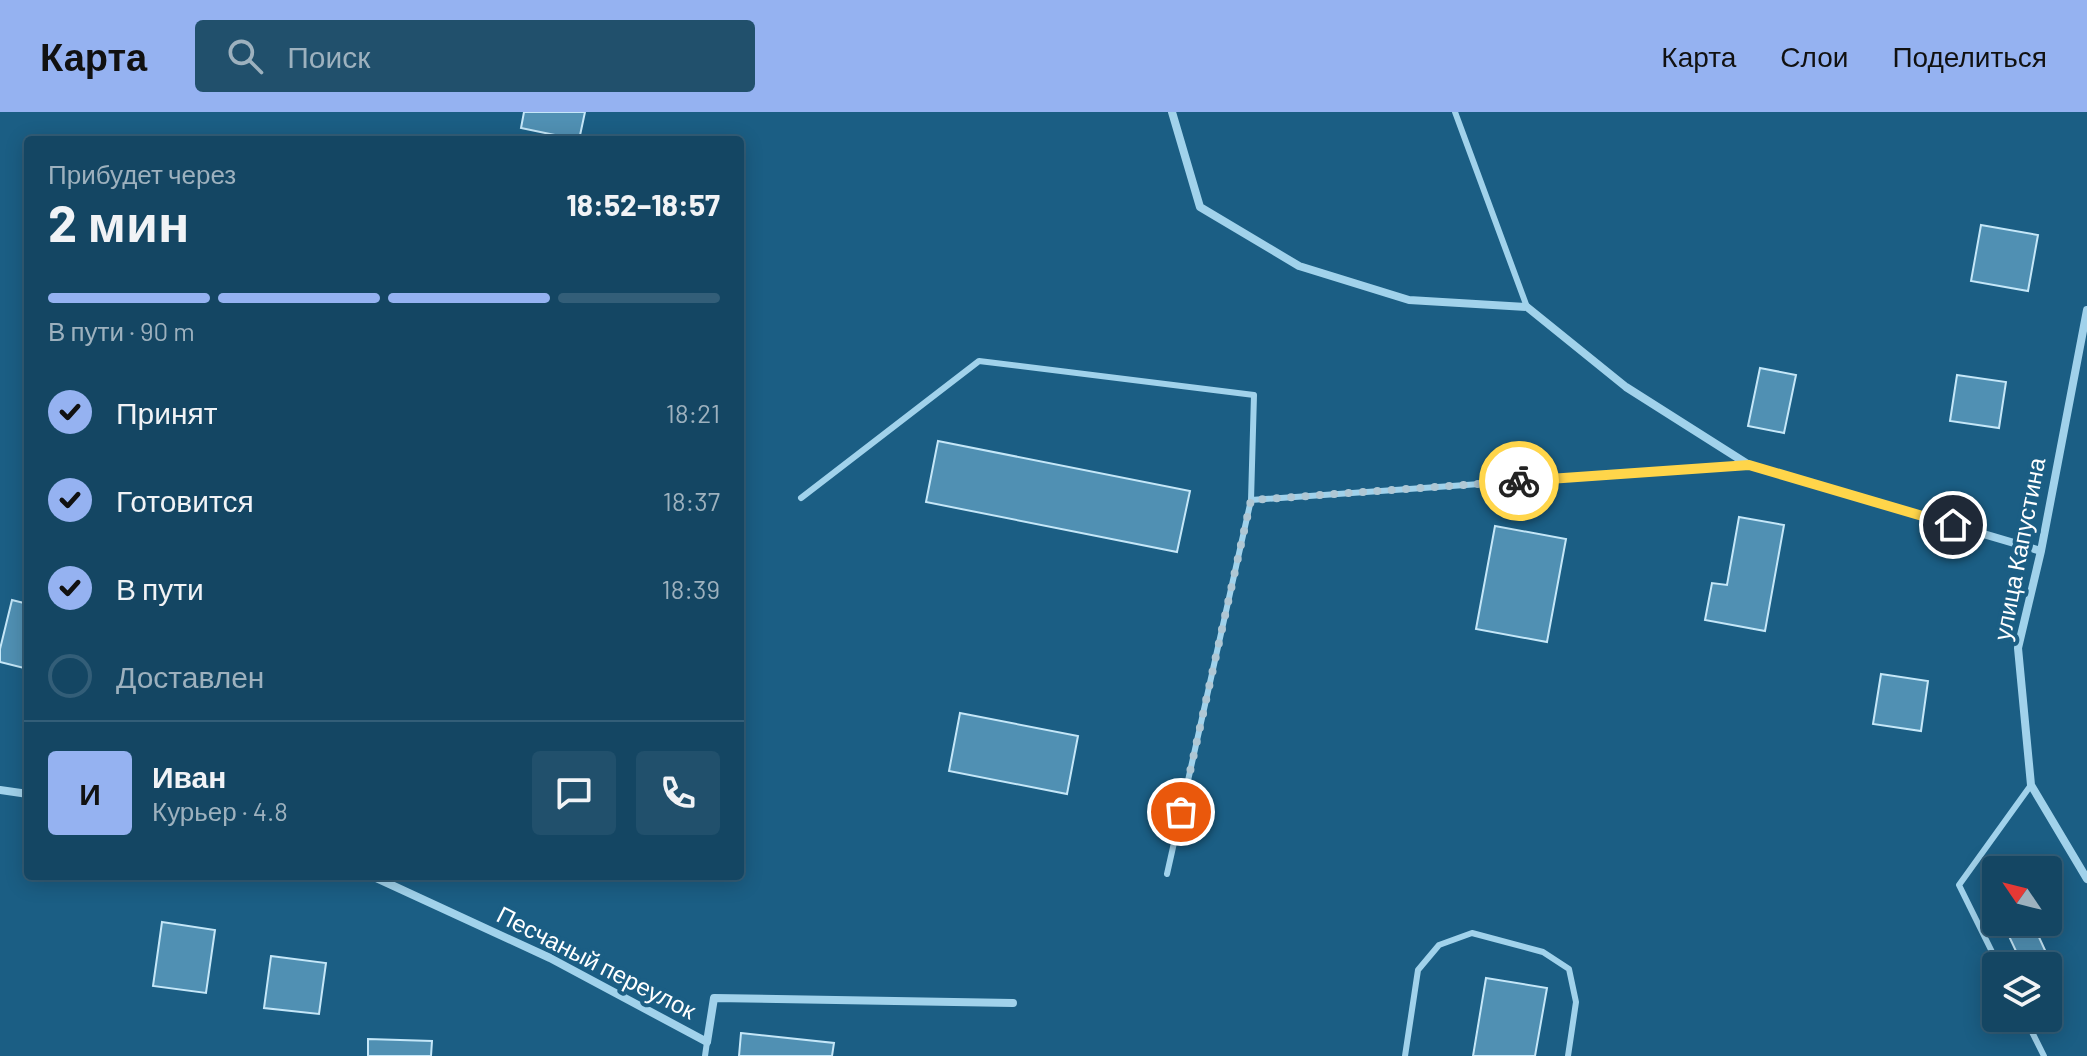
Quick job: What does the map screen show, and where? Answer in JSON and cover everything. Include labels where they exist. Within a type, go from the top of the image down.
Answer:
[{"type":"street","points":[[1172,112],[1200,207],[1299,266],[1409,300],[1527,307],[1626,387],[1749,465],[2041,551]]},
{"type":"street","name":"улица Капустина","points":[[2087,310],[2041,551],[2018,648],[2031,785],[2087,879]]},
{"type":"street","points":[[0,790],[24,793]]},
{"type":"street","name":"Песчаный переулок","points":[[381,880],[550,958],[707,1042],[714,998],[1013,1003]]},
{"type":"lane","points":[[1455,112],[1527,307]]},
{"type":"lane","points":[[801,498],[979,361],[1254,395],[1251,500],[1167,874]]},
{"type":"lane","points":[[1251,500],[1749,465]]},
{"type":"lane","points":[[1992,952],[1959,885],[2031,785]]},
{"type":"lane","points":[[1405,1056],[1418,970],[1439,945],[1472,933],[1543,952],[1569,969],[1576,1002],[1568,1056]]},
{"type":"lane","points":[[2032,1032],[2044,1056]]},
{"type":"lane","points":[[705,1056],[707,1042]]},
{"type":"building","points":[[524,112],[585,112],[580,136],[560,136],[521,128]]},
{"type":"building","points":[[1981,225],[2038,235],[2028,291],[1971,281]]},
{"type":"building","points":[[1760,368],[1796,375],[1784,433],[1748,426]]},
{"type":"building","points":[[1957,375],[2006,382],[1999,428],[1950,421]]},
{"type":"building","points":[[938,441],[1190,491],[1177,552],[926,502]]},
{"type":"building","points":[[1739,517],[1784,525],[1765,631],[1705,620],[1712,583],[1727,585]]},
{"type":"building","points":[[1495,526],[1566,539],[1547,642],[1476,629]]},
{"type":"building","points":[[12,600],[24,603],[24,668],[0,662],[0,649]]},
{"type":"building","points":[[1881,674],[1928,681],[1921,731],[1873,724]]},
{"type":"building","points":[[960,713],[1078,736],[1067,794],[949,771]]},
{"type":"building","points":[[162,922],[215,930],[206,993],[153,986]]},
{"type":"building","points":[[2009,936],[2038,936],[2046,952],[2016,952]]},
{"type":"building","points":[[271,956],[326,963],[319,1014],[264,1008]]},
{"type":"building","points":[[1486,978],[1547,988],[1535,1056],[1473,1056]]},
{"type":"building","points":[[741,1033],[834,1043],[832,1056],[739,1056]]},
{"type":"building","points":[[368,1039],[432,1041],[431,1056],[368,1056]]},
{"type":"way so far","points":[[1181,812],[1251,500],[1519,481]]},
{"type":"route","points":[[1519,481],[1749,465],[1953,525]]}]
